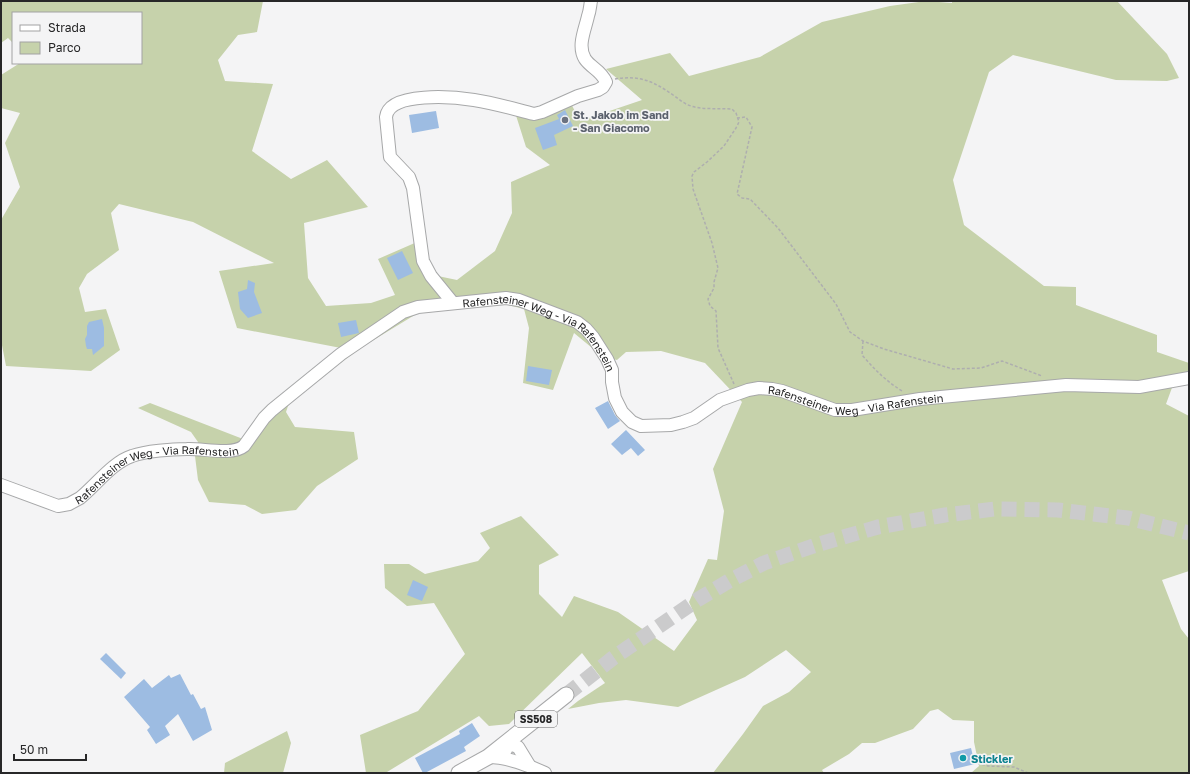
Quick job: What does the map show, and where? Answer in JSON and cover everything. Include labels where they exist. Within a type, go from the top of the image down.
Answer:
[{"type":"main road","name":"SS508","points":[[459,773],[512,745],[523,730],[566,695]]},
{"type":"street","points":[[453,303],[431,276],[423,261],[413,188],[409,177],[390,157],[386,113],[392,107],[405,100],[449,98],[483,101],[534,114],[578,96],[598,90],[603,87],[606,82],[603,76],[585,59],[581,42],[591,1]]},
{"type":"street","name":"Rafensteiner Weg - Via Rafenstein","points":[[1,485],[52,504],[63,505],[74,502],[80,498],[118,463],[133,456],[145,453],[184,449],[230,451],[241,449],[264,418],[272,410],[349,348],[408,309],[506,298],[519,300],[576,322],[586,329],[607,359],[612,370],[612,382],[615,398],[622,412],[632,422],[641,426],[671,425],[683,422],[694,418],[720,400],[759,388],[782,391],[835,410],[852,410],[928,398],[1066,385],[1139,387],[1189,378]]},
{"type":"street","points":[[509,760],[506,752],[512,745],[529,765]]},
{"type":"street","points":[[488,757],[500,757],[529,765],[545,773]]},
{"type":"path","points":[[606,82],[628,77],[638,78],[657,85],[681,102],[691,106],[732,110],[736,113],[739,122],[724,146],[694,172],[692,176],[693,189],[712,243],[718,268],[714,288],[708,299],[710,306],[716,311],[718,348],[728,368],[737,394]]},
{"type":"path","points":[[737,118],[746,117],[752,126],[738,194],[742,198],[750,199],[778,228],[836,304],[850,332],[863,342],[954,369],[981,368],[1002,361],[1045,377]]},
{"type":"path","points":[[863,342],[862,355],[875,371],[903,391],[906,401]]},
{"type":"path","points":[[977,763],[988,766],[1014,767],[1028,773]]},
{"type":"green space","points":[[1,1],[263,1],[257,32],[238,35],[218,60],[225,81],[273,84],[252,151],[291,179],[327,160],[368,207],[304,223],[308,278],[326,306],[371,303],[395,295],[378,259],[417,242],[433,275],[457,280],[495,251],[512,213],[511,182],[550,165],[526,147],[513,106],[544,109],[566,94],[580,121],[642,100],[606,69],[670,53],[689,76],[760,57],[822,22],[890,6],[926,1],[952,3],[952,1],[1117,1],[1167,54],[1179,78],[1167,81],[1116,80],[1013,55],[989,72],[953,180],[964,225],[1044,286],[1076,287],[1076,305],[1157,335],[1157,352],[1189,363],[1189,379],[1173,385],[1166,404],[1189,416],[1189,571],[1162,580],[1181,629],[1189,639],[1189,773],[971,773],[979,766],[974,742],[974,721],[953,720],[938,709],[930,711],[913,729],[875,743],[862,743],[849,754],[822,770],[824,773],[713,773],[763,706],[789,692],[811,672],[786,650],[745,677],[678,707],[626,700],[568,709],[605,683],[582,653],[509,724],[489,726],[479,716],[387,773],[366,773],[360,735],[418,711],[465,654],[434,603],[407,606],[385,588],[384,564],[409,564],[425,574],[478,561],[490,548],[480,533],[521,516],[559,555],[539,565],[539,594],[562,617],[574,596],[618,612],[674,651],[697,620],[689,602],[708,559],[717,560],[724,511],[713,469],[742,402],[705,363],[661,351],[626,352],[617,360],[603,357],[574,333],[553,390],[523,383],[529,328],[524,309],[504,304],[418,313],[362,347],[290,400],[286,412],[295,427],[354,432],[358,459],[317,486],[296,510],[262,514],[245,505],[209,502],[198,480],[195,456],[198,442],[191,432],[138,408],[150,403],[243,439],[341,348],[237,328],[219,271],[274,263],[193,222],[119,204],[111,213],[119,250],[87,274],[79,288],[85,312],[106,309],[120,350],[91,371],[6,366],[1,340],[1,220],[20,187],[5,143],[20,113],[1,108],[1,75],[18,64],[142,64],[142,12],[12,12],[12,42],[8,38],[1,43]]},
{"type":"green space","points":[[287,731],[291,743],[283,773],[224,773],[225,763]]},
{"type":"building","points":[[565,110],[573,126],[554,135],[557,145],[543,150],[535,128],[559,119],[557,115]]},
{"type":"building","points":[[436,111],[439,128],[412,133],[409,115]]},
{"type":"building","points":[[402,251],[413,273],[398,280],[387,258]]},
{"type":"building","points":[[248,280],[255,283],[254,292],[262,313],[248,318],[240,309],[238,292],[247,289]]},
{"type":"building","points":[[102,319],[104,328],[104,346],[93,355],[92,349],[87,349],[86,346],[85,339],[87,335],[87,326],[89,322]]},
{"type":"building","points":[[356,320],[359,333],[341,337],[338,323]]},
{"type":"building","points":[[528,366],[552,370],[549,385],[526,381]]},
{"type":"building","points":[[608,401],[615,415],[620,421],[608,429],[595,408]]},
{"type":"building","points":[[626,430],[645,450],[638,456],[631,448],[622,455],[611,444]]},
{"type":"building","points":[[413,580],[428,587],[422,601],[407,595]]},
{"type":"building","points":[[106,653],[126,673],[121,679],[100,659]]},
{"type":"building","points":[[180,674],[191,695],[193,694],[201,709],[205,707],[212,730],[193,741],[178,714],[165,726],[170,735],[156,744],[147,730],[150,727],[124,697],[144,679],[152,688],[169,675],[171,678]]},
{"type":"building","points":[[472,723],[480,736],[464,747],[466,751],[423,773],[415,758],[460,734],[459,731]]},
{"type":"building","name":"Stickler","points":[[971,748],[975,764],[954,769],[950,753]]},
{"type":"tunnel","points":[[566,695],[613,658],[697,600],[729,581],[764,563],[816,545],[878,527],[945,515],[995,509],[1058,510],[1128,518],[1189,533]]},
{"type":"place","name":"St. Jakob im Sand - San Giacomo","points":[[565,120]]},
{"type":"place","name":"Stickler","points":[[963,758]]}]
